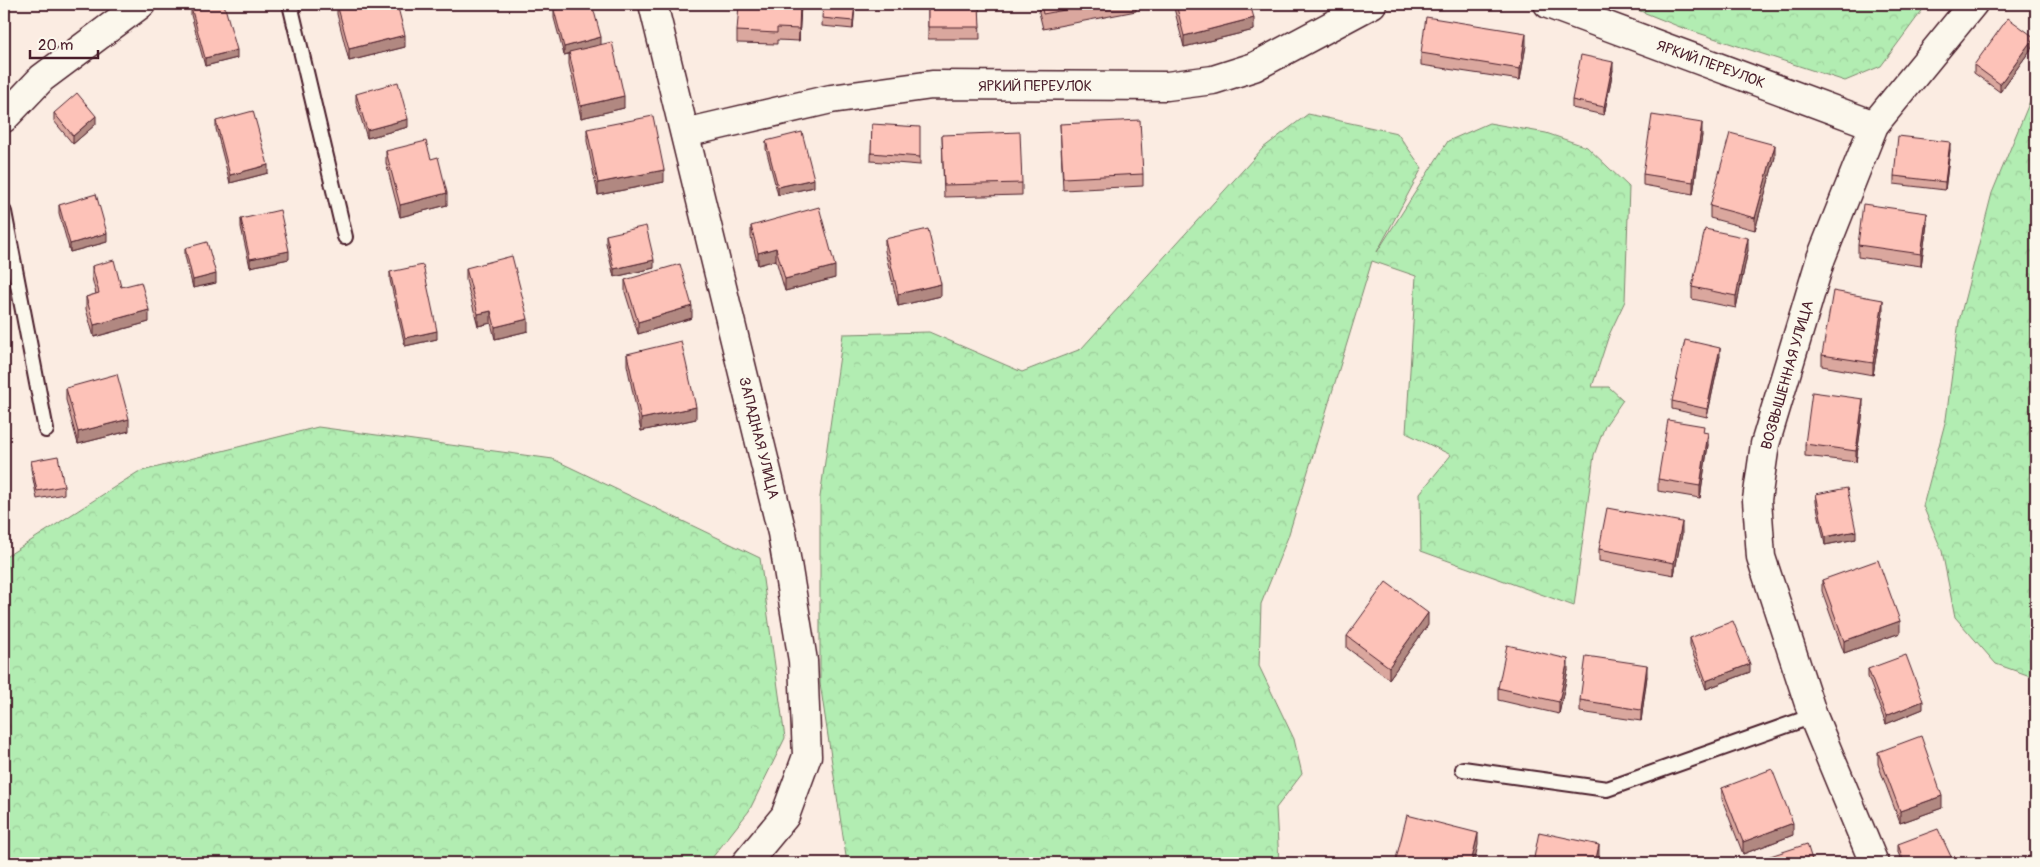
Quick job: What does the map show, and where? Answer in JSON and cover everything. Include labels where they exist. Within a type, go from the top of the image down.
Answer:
[{"type":"street","points":[[4,118],[42,78],[141,4]]},
{"type":"street","name":"ЗАПАДНАЯ УЛИЦА","points":[[653,4],[782,533],[803,661],[807,756],[785,816],[746,863]]},
{"type":"street","name":"ЯРКИЙ ПЕРЕУЛОК","points":[[685,133],[831,99],[932,85],[1166,86],[1213,80],[1254,66],[1372,4]]},
{"type":"street","name":"ЯРКИЙ ПЕРЕУЛОК","points":[[1548,4],[1874,125]]},
{"type":"street","name":"ВОЗВЫШЕННАЯ УЛИЦА","points":[[1874,863],[1813,716],[1761,557],[1757,500],[1765,444],[1818,268],[1874,125],[1973,4]]},
{"type":"lane","points":[[290,4],[344,237]]},
{"type":"lane","points":[[4,212],[46,430]]},
{"type":"lane","points":[[1463,769],[1607,789],[1813,716]]},
{"type":"green space","points":[[1623,4],[1927,4],[1881,66],[1845,81],[1680,27]]},
{"type":"green space","points":[[2030,101],[2036,101],[2036,678],[1996,664],[1955,617],[1942,551],[1923,506],[1946,419],[1959,321],[1992,193]]},
{"type":"green space","points":[[1308,114],[1397,133],[1422,168],[1377,252],[1448,141],[1489,123],[1546,133],[1587,147],[1629,187],[1625,301],[1609,335],[1592,387],[1609,387],[1623,400],[1605,426],[1594,455],[1574,606],[1421,551],[1420,493],[1451,455],[1406,433],[1416,276],[1372,261],[1288,537],[1261,604],[1259,666],[1294,739],[1302,774],[1276,808],[1279,863],[847,863],[820,683],[820,497],[843,334],[929,332],[1022,372],[1081,349],[1263,148]]},
{"type":"green space","points":[[318,427],[553,459],[760,558],[785,738],[749,811],[708,863],[4,863],[4,558],[138,472]]},
{"type":"building","points":[[202,4],[224,4],[237,50],[205,58],[191,7]]},
{"type":"building","points":[[337,4],[378,4],[379,6],[397,4],[405,35],[349,49]]},
{"type":"building","points":[[577,4],[592,4],[601,37],[564,47],[554,10]]},
{"type":"building","points":[[739,4],[800,4],[799,29],[777,28],[777,33],[737,31]]},
{"type":"building","points":[[823,4],[855,4],[853,21],[822,18]]},
{"type":"building","points":[[928,4],[979,4],[980,27],[928,27]]},
{"type":"building","points":[[1041,4],[1097,4],[1043,14]]},
{"type":"building","points":[[1176,4],[1250,4],[1254,18],[1184,36]]},
{"type":"building","points":[[1426,17],[1526,33],[1520,69],[1421,53]]},
{"type":"building","points":[[2008,18],[2034,37],[2000,84],[1974,65]]},
{"type":"building","points":[[612,42],[624,96],[581,106],[569,52]]},
{"type":"building","points":[[1581,55],[1613,62],[1604,107],[1572,100]]},
{"type":"building","points":[[398,82],[408,119],[367,130],[356,94]]},
{"type":"building","points":[[77,93],[96,116],[73,136],[54,113]]},
{"type":"building","points":[[253,111],[268,165],[230,175],[216,121]]},
{"type":"building","points":[[1652,115],[1702,123],[1693,182],[1643,174]]},
{"type":"building","points":[[653,116],[664,170],[598,183],[587,129]]},
{"type":"building","points":[[1140,120],[1143,174],[1063,178],[1060,124]]},
{"type":"building","points":[[872,124],[920,127],[920,157],[871,153]]},
{"type":"building","points":[[802,132],[814,179],[778,187],[766,141]]},
{"type":"building","points":[[1020,132],[1022,183],[944,185],[942,135]]},
{"type":"building","points":[[1730,133],[1775,145],[1755,218],[1710,206]]},
{"type":"building","points":[[1898,136],[1950,142],[1945,182],[1894,176]]},
{"type":"building","points":[[426,141],[431,159],[438,157],[447,193],[400,205],[386,151]]},
{"type":"building","points":[[96,194],[107,233],[70,244],[59,205]]},
{"type":"building","points":[[1863,204],[1927,213],[1921,254],[1858,245]]},
{"type":"building","points":[[819,207],[835,266],[785,279],[776,248],[758,253],[751,226]]},
{"type":"building","points":[[280,210],[289,251],[250,259],[241,219]]},
{"type":"building","points":[[646,226],[654,260],[614,269],[606,235]]},
{"type":"building","points":[[928,229],[941,284],[898,294],[885,239]]},
{"type":"building","points":[[1705,229],[1748,238],[1736,296],[1692,287]]},
{"type":"building","points":[[207,242],[216,274],[193,280],[185,248]]},
{"type":"building","points":[[512,256],[528,319],[495,327],[491,311],[478,314],[466,268]]},
{"type":"building","points":[[114,260],[121,287],[141,282],[149,310],[94,325],[86,297],[99,293],[92,266]]},
{"type":"building","points":[[680,264],[692,306],[638,322],[625,280]]},
{"type":"building","points":[[423,265],[437,331],[405,338],[390,272]]},
{"type":"building","points":[[1833,291],[1883,300],[1873,363],[1822,355]]},
{"type":"building","points":[[1685,340],[1720,348],[1707,409],[1672,401]]},
{"type":"building","points":[[681,341],[696,407],[641,419],[627,354]]},
{"type":"building","points":[[117,374],[129,419],[78,432],[66,388]]},
{"type":"building","points":[[1812,392],[1863,399],[1856,451],[1805,444]]},
{"type":"building","points":[[1668,420],[1704,426],[1703,432],[1708,433],[1700,486],[1658,479]]},
{"type":"building","points":[[58,456],[64,486],[37,491],[31,461]]},
{"type":"building","points":[[1847,488],[1856,531],[1825,537],[1816,494]]},
{"type":"building","points":[[1607,508],[1682,522],[1674,563],[1599,549]]},
{"type":"building","points":[[1878,560],[1900,621],[1844,641],[1822,580]]},
{"type":"building","points":[[1386,582],[1428,613],[1389,667],[1347,636]]},
{"type":"building","points":[[1733,621],[1750,664],[1706,681],[1690,638]]},
{"type":"building","points":[[1507,645],[1568,659],[1559,702],[1498,688]]},
{"type":"building","points":[[1906,655],[1923,701],[1886,716],[1868,669]]},
{"type":"building","points":[[1586,656],[1647,665],[1641,710],[1580,700]]},
{"type":"building","points":[[1921,736],[1942,796],[1900,811],[1878,752]]},
{"type":"building","points":[[1772,769],[1793,823],[1743,842],[1722,788]]},
{"type":"building","points":[[1407,815],[1478,833],[1471,863],[1395,863]]},
{"type":"building","points":[[1938,829],[1954,863],[1904,863],[1898,844]]},
{"type":"building","points":[[1539,832],[1599,845],[1595,863],[1533,863]]},
{"type":"building","points":[[1807,844],[1813,863],[1752,863],[1752,862]]},
{"type":"building","points":[[2036,853],[2036,863],[2029,863],[2027,857]]}]
